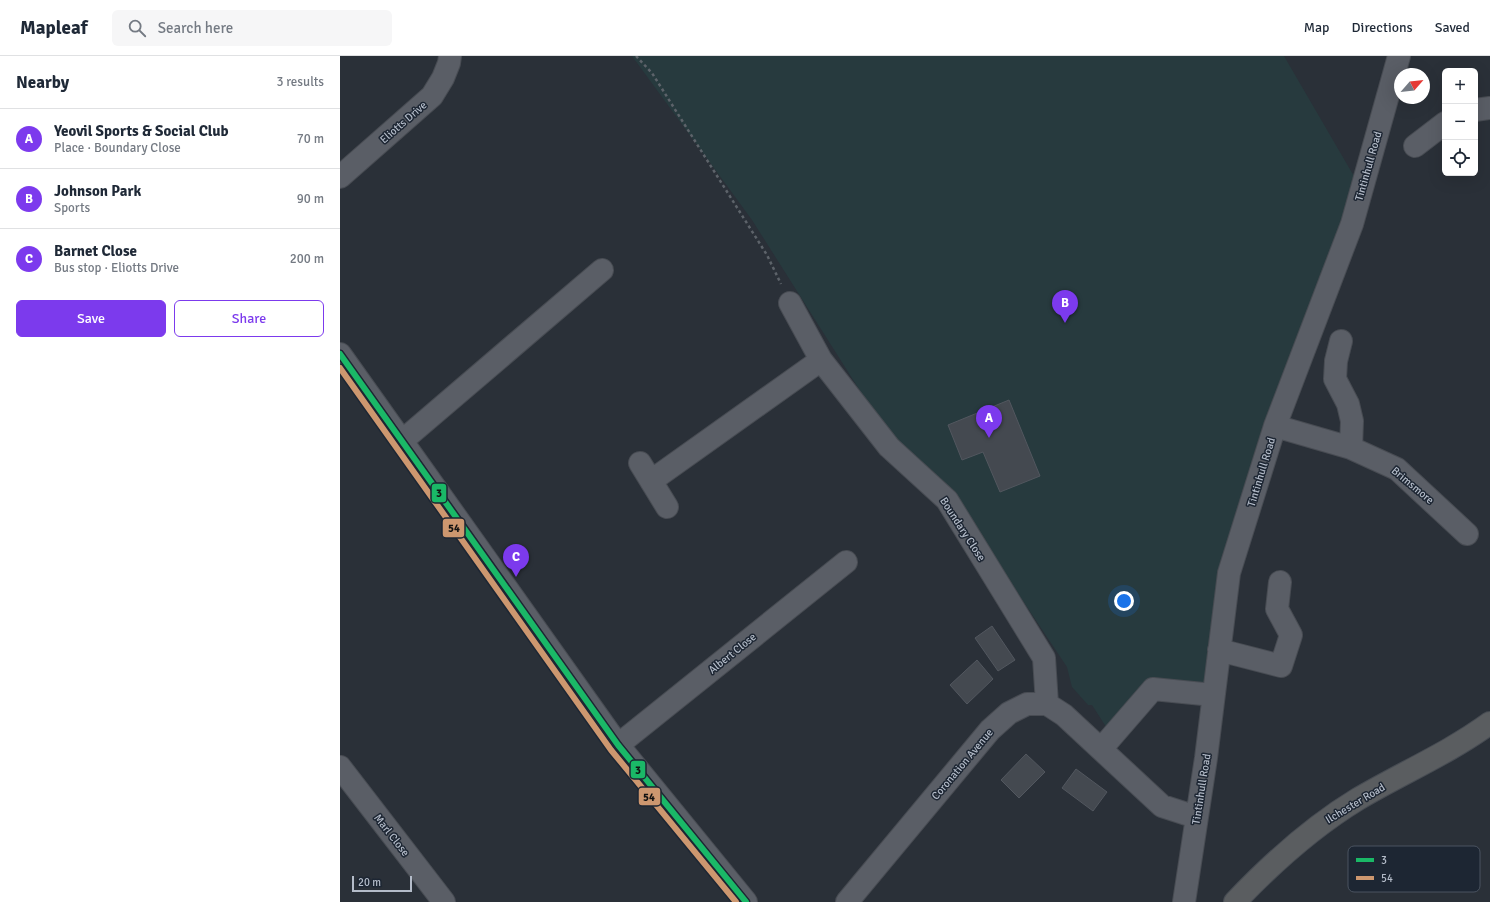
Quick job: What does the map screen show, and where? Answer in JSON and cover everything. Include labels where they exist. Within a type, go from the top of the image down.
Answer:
[{"type":"highway","name":"Ilchester Road","points":[[1235,902],[1275,862],[1330,817],[1359,799],[1437,757],[1490,723]]},
{"type":"street","name":"Eliotts Drive","points":[[340,177],[432,96],[443,78],[450,56]]},
{"type":"street","name":"Tintinhull Road","points":[[1184,902],[1206,758],[1229,573],[1275,426],[1352,224],[1399,56]]},
{"type":"street","points":[[1478,110],[1490,108]]},
{"type":"street","points":[[1415,146],[1442,125]]},
{"type":"street","points":[[402,441],[602,270]]},
{"type":"street","name":"Boundary Close","points":[[790,303],[821,360],[890,447],[947,500],[1044,658],[1047,704]]},
{"type":"street","points":[[1341,341],[1336,361],[1335,379],[1348,404],[1352,421],[1351,448]]},
{"type":"street","points":[[340,354],[618,744],[746,902]]},
{"type":"street","points":[[667,507],[646,472],[821,360]]},
{"type":"street","name":"Brimsmore","points":[[1275,426],[1351,448],[1397,469],[1467,534]]},
{"type":"street","name":"Albert Close","points":[[618,744],[846,562]]},
{"type":"street","points":[[1219,650],[1281,666],[1291,635],[1277,609],[1280,582]]},
{"type":"street","points":[[1101,749],[1153,689],[1213,695]]},
{"type":"street","name":"Coronation Avenue","points":[[847,902],[990,730],[1009,713],[1027,704],[1047,704]]},
{"type":"street","points":[[1047,704],[1064,715],[1162,806],[1196,817]]},
{"type":"street","name":"Marl Close","points":[[340,767],[444,902]]},
{"type":"path","points":[[636,56],[652,73],[767,255],[790,303]]},
{"type":"green space","points":[[632,56],[1284,56],[1362,190],[1229,573],[1213,695],[1153,689],[1112,736],[1092,705],[1088,705],[1072,687],[1067,667],[983,541],[888,435],[752,220]]},
{"type":"building","points":[[1009,400],[1040,476],[1000,492],[983,452],[962,460],[948,425]]},
{"type":"building","points":[[992,626],[1015,660],[998,671],[975,638]]},
{"type":"building","points":[[977,660],[993,679],[967,704],[950,685]]},
{"type":"building","points":[[1026,754],[1045,772],[1019,798],[1001,780]]},
{"type":"building","points":[[1076,769],[1107,792],[1093,811],[1062,788]]},
{"type":"transit line","name":"3","points":[[340,354],[618,745],[746,902]]},
{"type":"transit line","name":"54","points":[[340,368],[611,750],[736,902]]},
{"type":"place","name":"Johnson Park","points":[[1065,323]]},
{"type":"place","name":"Yeovil Sports & Social Club","points":[[989,438]]},
{"type":"place","name":"Barnet Close","points":[[516,577]]}]
